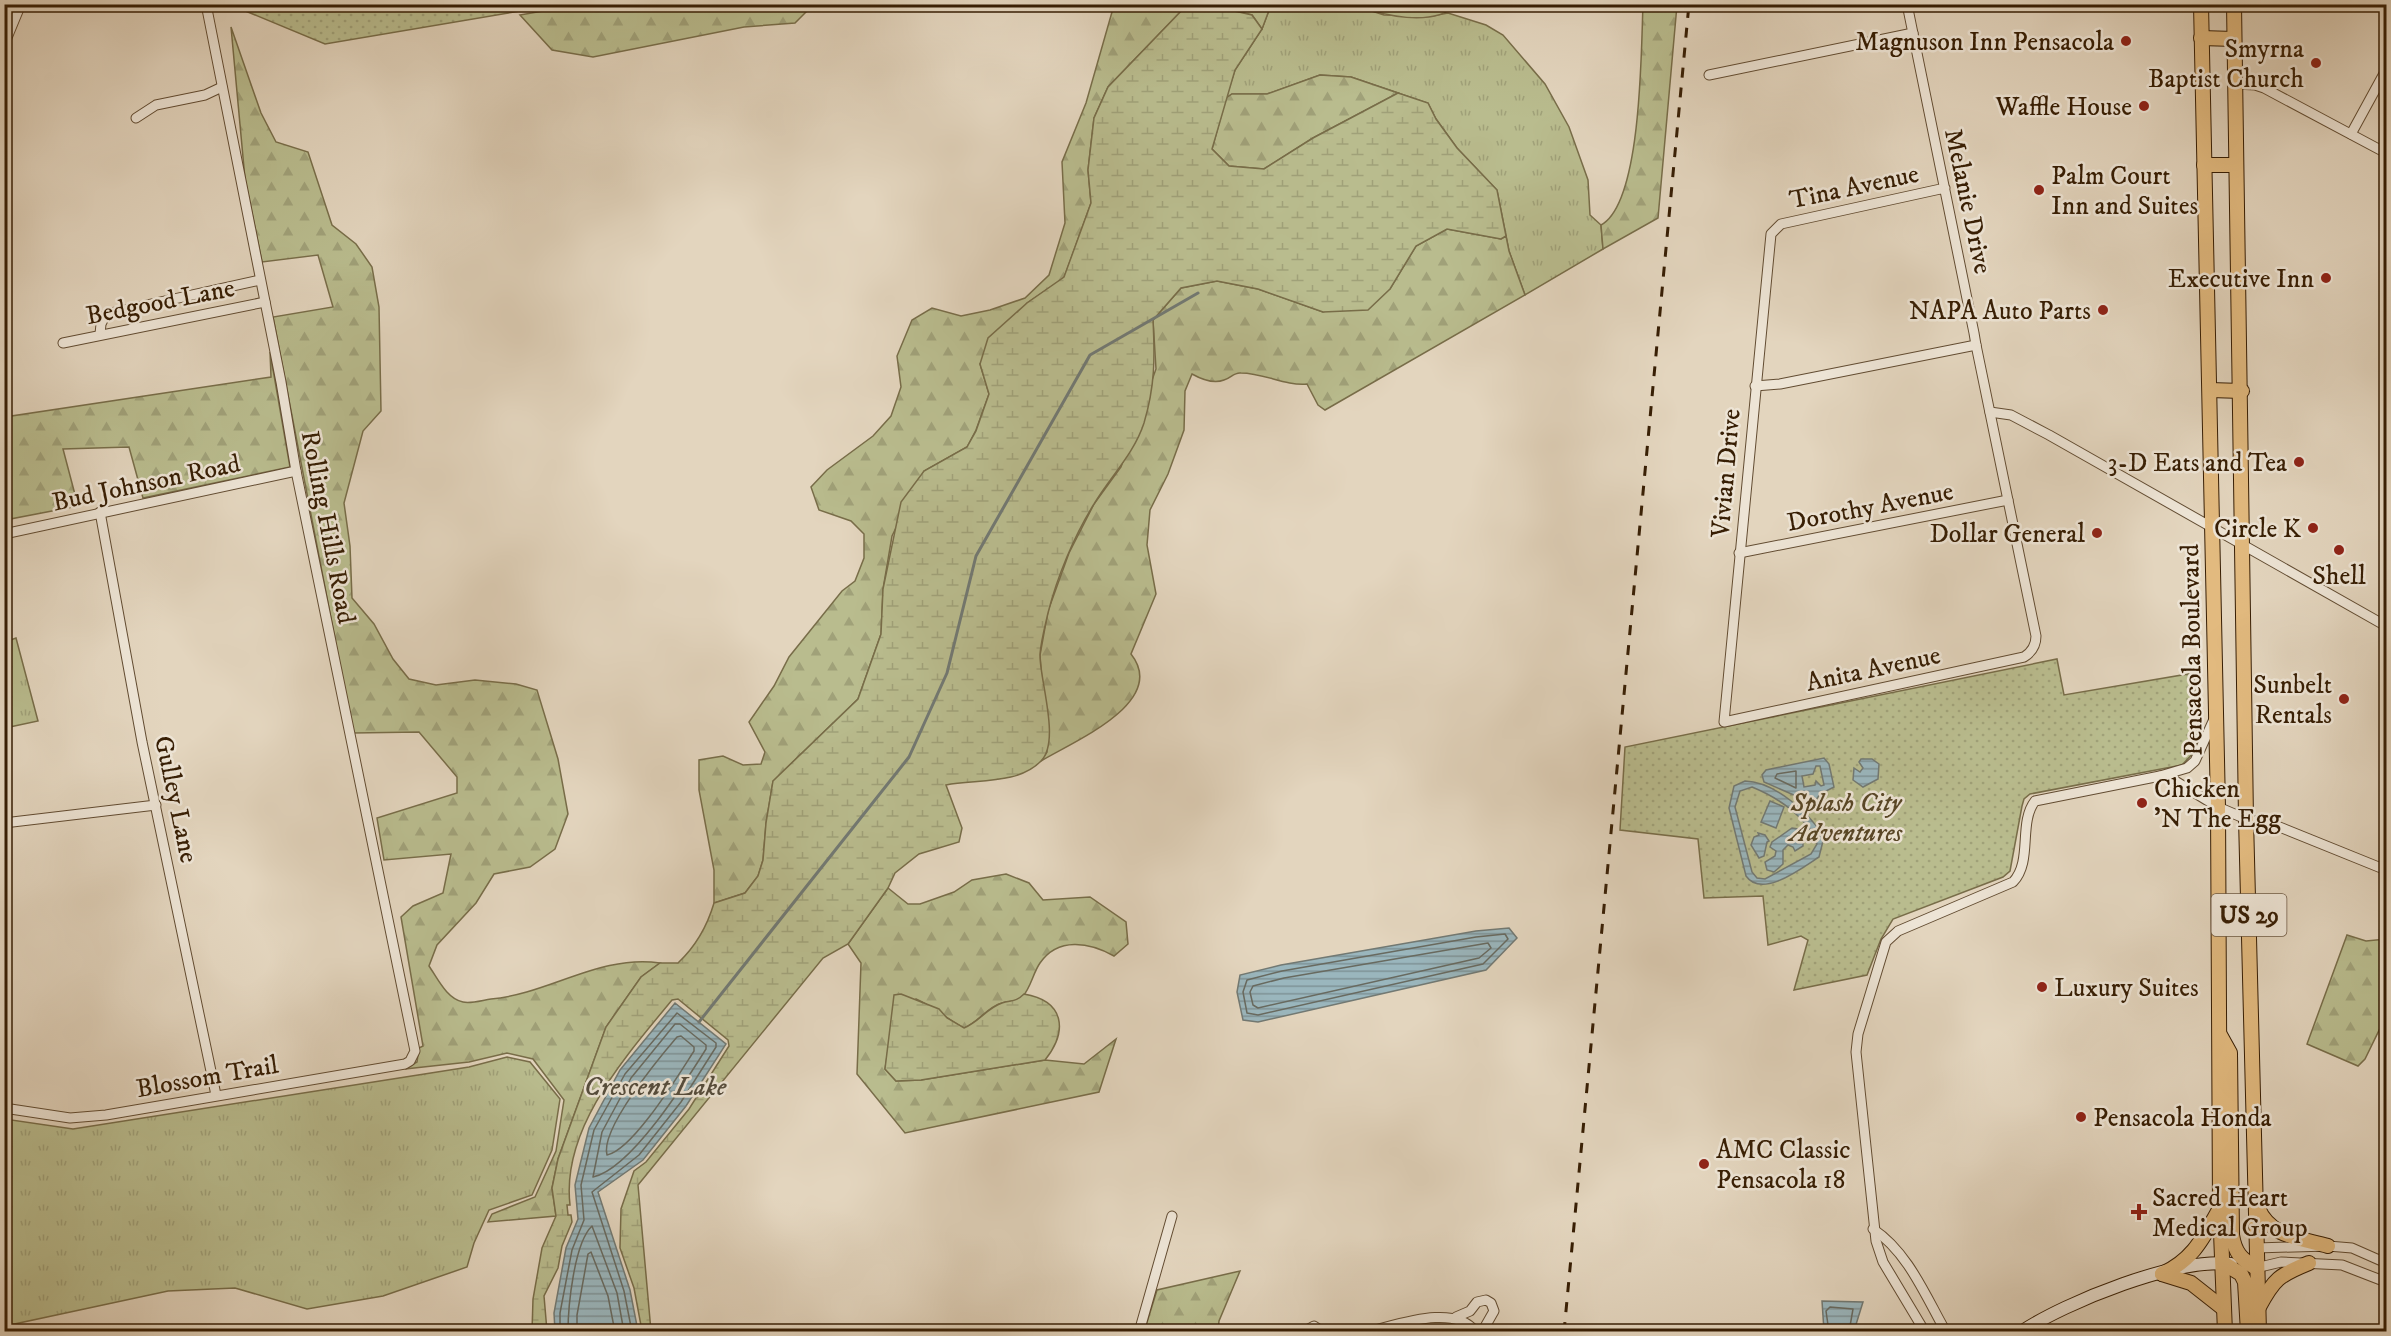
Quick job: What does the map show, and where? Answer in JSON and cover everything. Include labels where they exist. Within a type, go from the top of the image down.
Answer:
[{"type":"main road","name":"Pensacola Boulevard","points":[[2201,4],[2218,807],[2220,1209],[2225,1332]]},
{"type":"main road","name":"Pensacola Boulevard","points":[[2234,4],[2235,165],[2242,391],[2246,819],[2259,1332]]},
{"type":"main road","points":[[2201,38],[2234,39]]},
{"type":"main road","points":[[2204,165],[2235,165]]},
{"type":"main road","points":[[2210,390],[2242,391]]},
{"type":"main road","points":[[2218,1031],[2230,1053],[2232,1235],[2235,1250],[2242,1260],[2256,1268]]},
{"type":"main road","points":[[2256,1202],[2264,1221],[2280,1234],[2328,1246]]},
{"type":"main road","points":[[2159,1274],[2180,1264],[2196,1251],[2220,1209]]},
{"type":"main road","points":[[2021,1332],[2043,1317],[2080,1300],[2159,1274],[2205,1263],[2256,1268]]},
{"type":"main road","points":[[2223,1263],[2241,1274],[2246,1282],[2248,1332]]},
{"type":"main road","points":[[2258,1309],[2272,1283],[2281,1274],[2309,1263]]},
{"type":"main road","points":[[2159,1274],[2191,1283],[2224,1309]]},
{"type":"street","points":[[4,45],[7,32],[21,4]]},
{"type":"street","name":"Rolling Hills Road","points":[[206,4],[296,471],[414,1045],[413,1056]]},
{"type":"street","name":"Melanie Drive","points":[[1907,4],[2036,636],[2030,653]]},
{"type":"street","points":[[1710,75],[1913,33]]},
{"type":"street","points":[[2351,134],[2386,70]]},
{"type":"street","points":[[2235,84],[2264,88],[2386,153]]},
{"type":"street","points":[[136,118],[156,105],[205,95],[222,87]]},
{"type":"street","name":"Tina Avenue","points":[[1774,229],[1781,224],[1945,188]]},
{"type":"street","name":"Vivian Drive","points":[[1724,722],[1768,255],[1774,229]]},
{"type":"street","points":[[100,334],[101,324],[106,314],[260,280]]},
{"type":"street","name":"Bedgood Lane","points":[[63,343],[265,302]]},
{"type":"street","points":[[1755,386],[1780,384],[1976,345]]},
{"type":"street","points":[[1990,412],[2011,415],[2049,435],[2386,626]]},
{"type":"street","name":"Bud Johnson Road","points":[[4,534],[296,471]]},
{"type":"street","name":"Dorothy Avenue","points":[[1739,553],[2008,500]]},
{"type":"street","name":"Gulley Lane","points":[[100,512],[156,805],[216,1095]]},
{"type":"street","name":"Anita Avenue","points":[[1724,722],[2024,657],[2030,653]]},
{"type":"street","points":[[1925,1332],[1883,1262],[1873,1229],[1856,1052],[1861,1023],[1887,942],[1898,931],[2013,882],[2019,874],[2030,807],[2035,801],[2160,776],[2187,768],[2195,760],[2215,716]]},
{"type":"street","points":[[2160,776],[2172,779],[2218,807],[2246,819],[2277,826],[2386,870]]},
{"type":"street","points":[[4,823],[156,805]]},
{"type":"street","name":"Blossom Trail","points":[[4,1108],[75,1118],[405,1064],[413,1056]]},
{"type":"street","points":[[1139,1332],[1172,1216]]},
{"type":"street","points":[[1873,1229],[1888,1239],[1900,1254],[1946,1332]]},
{"type":"street","points":[[2256,1248],[2328,1246],[2352,1248],[2386,1263]]},
{"type":"street","points":[[2256,1268],[2281,1262],[2342,1265],[2386,1282]]},
{"type":"street","points":[[1455,1317],[1470,1311],[1477,1302],[1486,1300],[1494,1311],[1482,1332]]},
{"type":"street","points":[[1367,1332],[1437,1317],[1455,1317],[1465,1321],[1476,1332]]},
{"type":"street","points":[[1303,1332],[1314,1326],[1323,1332]]},
{"type":"green space","points":[[583,4],[813,5],[795,23],[744,27],[593,57],[552,50],[520,15]]},
{"type":"green space","points":[[231,5],[556,5],[325,44]]},
{"type":"green space","points":[[1114,5],[1187,5],[1108,87],[1094,118],[1088,170],[1091,203],[1064,278],[1027,303],[980,364],[989,394],[976,430],[967,447],[924,471],[892,536],[883,589],[881,634],[858,699],[773,781],[763,860],[758,876],[745,893],[714,903],[714,870],[699,790],[699,760],[723,756],[743,765],[761,764],[765,752],[749,722],[774,686],[789,657],[842,591],[855,581],[864,558],[864,534],[851,521],[819,510],[811,487],[827,470],[873,436],[891,416],[901,387],[897,356],[912,320],[932,308],[961,316],[990,310],[1025,298],[1049,275],[1065,223],[1062,162],[1086,103]]},
{"type":"green space","points":[[1187,5],[1208,5],[1252,15],[1262,29],[1235,70],[1212,149],[1229,166],[1264,169],[1313,138],[1398,93],[1428,103],[1436,119],[1457,148],[1497,190],[1506,236],[1501,239],[1447,229],[1416,246],[1390,289],[1368,310],[1323,312],[1258,289],[1217,281],[1181,288],[1153,320],[1152,384],[1148,410],[1140,434],[1080,529],[1061,571],[1052,599],[1040,654],[1048,709],[1047,752],[1032,769],[1009,778],[946,785],[962,828],[959,842],[919,854],[895,873],[888,888],[848,944],[823,958],[638,1185],[651,1331],[642,1331],[634,1288],[620,1248],[621,1209],[634,1171],[646,1162],[689,1109],[729,1046],[728,1040],[678,999],[672,1000],[617,1069],[586,1121],[576,1148],[570,1176],[570,1205],[567,1205],[568,1215],[571,1215],[572,1222],[562,1246],[558,1268],[544,1296],[547,1331],[532,1331],[533,1299],[542,1248],[556,1216],[552,1188],[558,1159],[606,1027],[641,977],[660,963],[678,963],[684,957],[700,936],[714,903],[745,893],[758,876],[763,860],[773,781],[858,699],[881,634],[883,589],[901,502],[924,471],[967,447],[976,431],[989,394],[980,364],[988,338],[1027,303],[1064,277],[1091,203],[1088,170],[1094,118],[1108,87]]},
{"type":"green space","points":[[1208,5],[1271,5],[1262,29],[1252,15]]},
{"type":"green space","points":[[1271,5],[1353,5],[1384,15],[1432,16],[1448,13],[1486,25],[1503,35],[1545,84],[1569,127],[1588,180],[1590,215],[1601,225],[1603,249],[1525,295],[1509,251],[1497,190],[1457,148],[1436,119],[1428,103],[1351,77],[1320,75],[1267,94],[1232,94],[1226,98],[1235,70],[1262,29]]},
{"type":"green space","points":[[1353,5],[1457,5],[1446,12],[1421,18],[1392,15]]},
{"type":"green space","points":[[1643,5],[1677,5],[1658,218],[1603,249],[1601,225],[1614,211],[1625,188],[1632,158],[1640,89]]},
{"type":"green space","points":[[231,27],[261,113],[276,142],[308,152],[332,225],[356,244],[372,267],[379,307],[381,411],[363,431],[344,503],[350,546],[352,598],[374,624],[393,659],[409,679],[436,685],[475,680],[516,684],[537,690],[558,759],[568,814],[555,849],[530,867],[494,874],[476,903],[437,945],[429,966],[443,988],[452,997],[470,1003],[512,996],[616,964],[660,963],[641,977],[606,1027],[558,1159],[552,1188],[556,1216],[488,1222],[492,1214],[535,1197],[556,1151],[564,1100],[533,1059],[507,1053],[469,1062],[405,1069],[417,1062],[419,1048],[423,1046],[401,917],[413,906],[443,893],[451,854],[384,860],[377,818],[457,793],[457,777],[419,732],[353,733],[273,317],[333,307],[318,255],[262,262],[245,179]]},
{"type":"green space","points":[[1320,75],[1351,77],[1398,93],[1313,138],[1264,169],[1229,166],[1212,149],[1226,98],[1232,94],[1267,94]]},
{"type":"green space","points":[[1447,229],[1501,239],[1506,236],[1525,295],[1325,410],[1318,405],[1307,384],[1241,373],[1220,381],[1212,381],[1192,374],[1185,391],[1184,430],[1168,474],[1150,510],[1147,545],[1156,594],[1131,654],[1139,672],[1138,688],[1128,704],[1113,718],[1041,761],[1047,752],[1040,655],[1048,611],[1069,553],[1094,504],[1121,467],[1156,369],[1153,320],[1181,288],[1217,281],[1258,289],[1323,312],[1390,289],[1416,246]]},
{"type":"green space","points":[[270,352],[290,467],[143,498],[129,447],[63,449],[78,506],[5,520],[5,417],[271,377]]},
{"type":"green space","points":[[16,638],[38,721],[5,728],[5,642]]},
{"type":"green space","name":"Splash City Adventures","points":[[2057,659],[2064,695],[2194,673],[2197,749],[2182,765],[2030,794],[2024,799],[2022,806],[2010,871],[2003,877],[1893,919],[1881,939],[1867,975],[1794,990],[1808,940],[1801,936],[1768,945],[1763,896],[1704,898],[1698,839],[1620,830],[1625,747]]},
{"type":"green space","points":[[1006,874],[1029,883],[1043,900],[1090,897],[1126,922],[1128,944],[1114,956],[1084,945],[1056,949],[1040,963],[1021,998],[997,1005],[964,1028],[916,999],[889,1044],[885,1069],[896,1081],[921,1080],[1045,1060],[1084,1064],[1116,1039],[1099,1092],[905,1133],[857,1074],[861,963],[848,944],[888,888],[908,904],[920,904],[954,892],[972,880]]},
{"type":"green space","points":[[2347,935],[2366,941],[2386,939],[2386,1016],[2365,1059],[2358,1066],[2307,1044]]},
{"type":"green space","points":[[901,994],[939,1009],[947,1018],[964,1028],[992,1008],[1016,1000],[1024,994],[1048,1003],[1055,1010],[1059,1028],[1057,1038],[1045,1060],[921,1080],[896,1081],[885,1069],[894,995]]},
{"type":"green space","points":[[507,1057],[530,1062],[560,1099],[552,1150],[532,1195],[489,1210],[474,1243],[467,1267],[383,1296],[307,1309],[235,1288],[168,1291],[5,1326],[5,1119],[73,1129],[469,1067]]},
{"type":"green space","points":[[1240,1271],[1219,1321],[1218,1331],[1144,1332],[1157,1290]]},
{"type":"water","points":[[1824,758],[1829,764],[1834,787],[1820,794],[1812,806],[1804,804],[1803,799],[1764,782],[1762,775],[1766,770]],"holes":[[[1816,766],[1820,766],[1824,785],[1821,786],[1816,781],[1815,785],[1804,787],[1802,776],[1813,774]]]},
{"type":"water","points":[[1861,759],[1872,759],[1879,764],[1878,779],[1863,787],[1853,780],[1854,768],[1860,772],[1863,768],[1859,762]]},
{"type":"water","points":[[1745,781],[1757,783],[1780,793],[1801,809],[1824,837],[1819,857],[1793,874],[1772,883],[1753,882],[1746,876],[1729,808],[1734,786]],"holes":[[[1752,787],[1782,803],[1799,817],[1817,844],[1811,854],[1765,879],[1757,878],[1752,872],[1735,807],[1740,791]]]},
{"type":"water","points":[[1770,801],[1784,807],[1776,828],[1761,822]]},
{"type":"water","points":[[1792,828],[1798,829],[1803,834],[1803,846],[1795,851],[1788,845],[1783,850],[1783,864],[1774,872],[1767,870],[1765,862],[1775,856],[1776,851],[1770,847],[1772,842]]},
{"type":"water","points":[[1758,833],[1765,835],[1769,841],[1764,856],[1759,858],[1751,845],[1754,837],[1759,835]]},
{"type":"water","points":[[1509,928],[1517,938],[1486,970],[1258,1022],[1243,1020],[1237,992],[1240,975],[1281,965],[1476,931]]},
{"type":"water","name":"Crescent Lake","points":[[675,1003],[726,1044],[686,1106],[643,1160],[598,1192],[630,1290],[638,1331],[555,1331],[554,1313],[566,1248],[578,1219],[575,1185],[589,1128],[620,1070]]},
{"type":"water","points":[[1822,1301],[1863,1302],[1854,1331],[1824,1331]]},
{"type":"waterway","points":[[699,1022],[909,757],[947,673],[976,556],[1090,355],[1198,293]]},
{"type":"railway","points":[[1564,1332],[1689,4]]},
{"type":"place","name":"Magnuson Inn Pensacola","points":[[2126,41]]},
{"type":"place","name":"Smyrna Baptist Church","points":[[2316,63]]},
{"type":"place","name":"Waffle House","points":[[2144,106]]},
{"type":"place","name":"Palm Court Inn and Suites","points":[[2039,190]]},
{"type":"place","name":"Executive Inn","points":[[2326,278]]},
{"type":"place","name":"NAPA Auto Parts","points":[[2103,310]]},
{"type":"place","name":"3-D Eats and Tea","points":[[2299,462]]},
{"type":"place","name":"Circle K","points":[[2313,528]]},
{"type":"place","name":"Dollar General","points":[[2097,533]]},
{"type":"place","name":"Shell","points":[[2339,550]]},
{"type":"place","name":"Sunbelt Rentals","points":[[2344,699]]},
{"type":"place","name":"Chicken 'N The Egg","points":[[2142,803]]},
{"type":"place","name":"Luxury Suites","points":[[2042,987]]},
{"type":"place","name":"Pensacola Honda","points":[[2081,1117]]},
{"type":"place","name":"AMC Classic Pensacola 18","points":[[1704,1164]]},
{"type":"place","name":"Sacred Heart Medical Group","points":[[2139,1212]]}]
